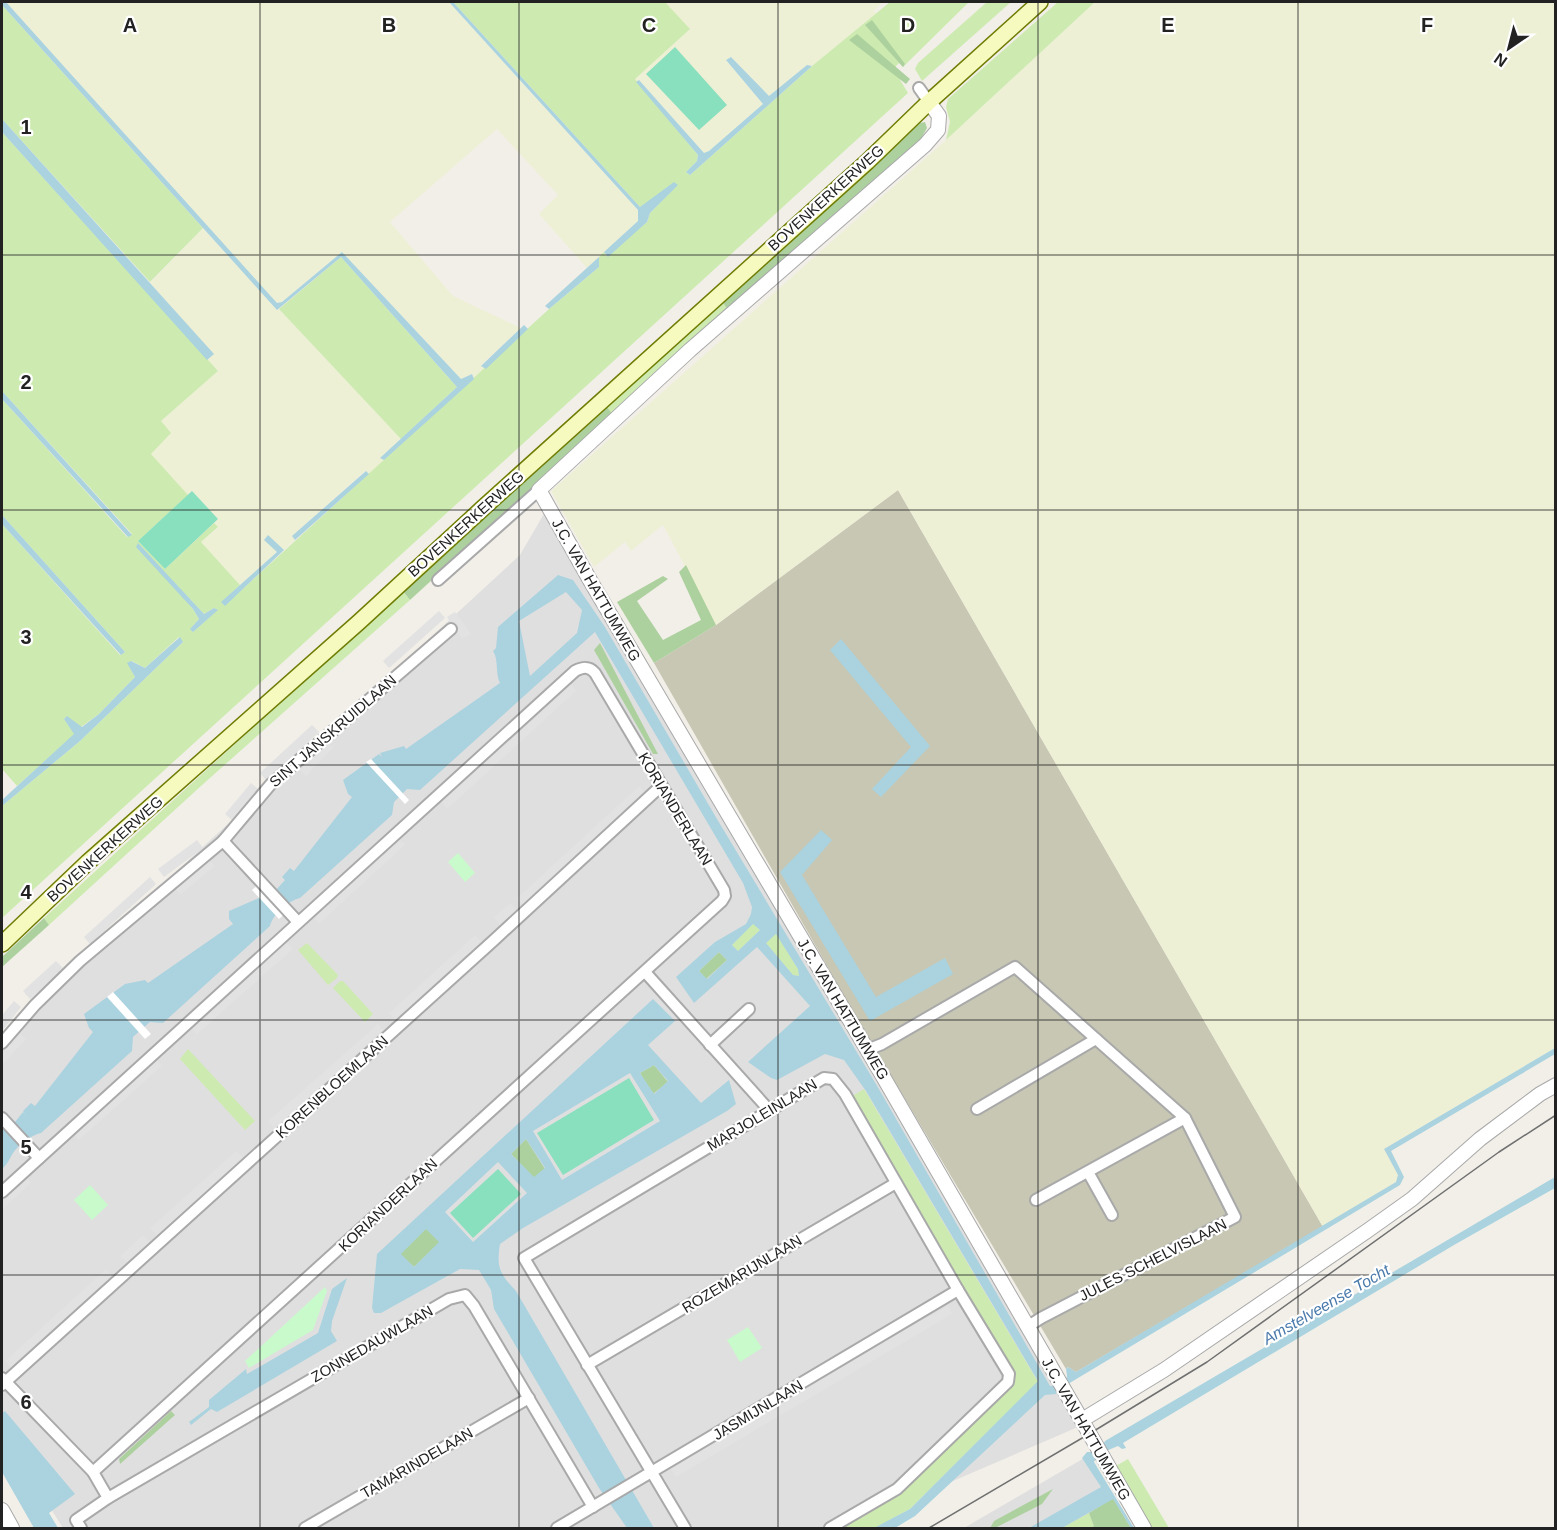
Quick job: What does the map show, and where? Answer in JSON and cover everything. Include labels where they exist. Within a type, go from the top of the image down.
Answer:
[{"type":"main road","name":"BOVENKERKERWEG","points":[[2,944],[88,862],[359,622],[459,529],[867,162],[929,102],[1040,2]]},
{"type":"street","name":"BOVENKERKERWEG","points":[[438,580],[690,350],[925,145],[938,130],[939,116],[919,88]]},
{"type":"street","name":"J.C. VAN HATTUMWEG","points":[[539,490],[1144,1528]]},
{"type":"street","name":"SINT JANSKRUIDLAAN","points":[[2,1043],[35,1005],[80,961],[223,841],[271,784],[451,629]]},
{"type":"street","name":"KORIANDERLAAN","points":[[2,1192],[580,668],[591,669],[595,673],[725,896],[645,972],[93,1472]]},
{"type":"street","name":"KORENBLOEMLAAN","points":[[3,1382],[494,942],[661,786]]},
{"type":"street","points":[[223,841],[298,922]]},
{"type":"street","name":"JULES SCHELVISLAAN","points":[[867,1050],[882,1044],[1015,967],[1185,1118],[1235,1217],[1027,1327]]},
{"type":"street","points":[[645,972],[770,1111]]},
{"type":"street","points":[[710,1045],[749,1009]]},
{"type":"street","points":[[977,1109],[1096,1039]]},
{"type":"street","name":"MARJOLEINLAAN","points":[[685,1528],[524,1258],[824,1078],[833,1080],[845,1094],[1009,1374],[1008,1382],[897,1489],[830,1528]]},
{"type":"street","points":[[1082,1420],[1164,1370],[1367,1232],[1412,1199],[1480,1139],[1540,1094],[1556,1085]]},
{"type":"street","points":[[2,1118],[39,1158]]},
{"type":"street","points":[[1036,1200],[1185,1118]]},
{"type":"street","points":[[1088,1172],[1112,1215]]},
{"type":"street","name":"ROZEMARIJNLAAN","points":[[587,1365],[896,1183]]},
{"type":"street","name":"JASMIJNLAAN","points":[[557,1528],[652,1474],[958,1290]]},
{"type":"street","name":"ZONNEDAUWLAAN","points":[[81,1528],[76,1520],[108,1498],[449,1299],[465,1295],[597,1505]]},
{"type":"street","points":[[3,1382],[93,1472],[108,1498]]},
{"type":"street","name":"TAMARINDELAAN","points":[[305,1528],[529,1398]]},
{"type":"street","points":[[2,1510],[12,1528]]},
{"type":"shaded area","points":[[6,2],[449,2],[638,210],[638,221],[587,268],[539,214],[558,195],[497,129],[390,222],[453,296],[521,328],[481,365],[485,368],[474,379],[472,374],[461,379],[342,252],[282,302],[277,303]]},
{"type":"shaded area","points":[[665,2],[883,2],[873,12],[878,12],[812,66],[807,65],[769,96],[731,57],[726,60],[763,104],[704,153],[639,80],[637,82],[634,79],[689,30]]},
{"type":"shaded area","points":[[1095,2],[1555,2],[1555,1048],[1384,1149],[1398,1175],[1396,1182],[1323,1227],[898,490],[716,625],[663,525],[631,551],[625,542],[594,567],[551,491],[946,140]]},
{"type":"shaded area","points":[[203,228],[277,310],[279,309],[401,439],[381,458],[384,460],[369,474],[365,471],[292,536],[295,540],[284,550],[267,536],[278,551],[240,585],[201,542],[218,528],[214,523],[218,519],[191,491],[188,495],[150,454],[161,421],[218,371],[207,360],[213,354],[150,283]]},
{"type":"shaded area","points":[[898,490],[1323,1227],[1076,1372],[1068,1367],[1066,1369],[862,1027],[654,663],[716,625]]},
{"type":"shaded area","points":[[552,500],[903,1117],[1092,1421],[902,1503],[861,1528],[63,1528],[2,1432],[2,1032],[520,555]]},
{"type":"shaded area","points":[[439,611],[445,618],[389,668],[383,661]]},
{"type":"shaded area","points":[[455,612],[471,634],[462,639],[447,617]]},
{"type":"shaded area","points":[[570,682],[576,691],[447,809],[441,801]]},
{"type":"shaded area","points":[[312,725],[319,732],[266,780],[260,773]]},
{"type":"shaded area","points":[[327,742],[333,748],[306,776],[299,770]]},
{"type":"shaded area","points":[[251,783],[258,789],[233,821],[225,814]]},
{"type":"shaded area","points":[[639,786],[646,794],[522,905],[516,899]]},
{"type":"shaded area","points":[[398,837],[405,845],[319,924],[313,916]]},
{"type":"shaded area","points":[[197,840],[203,848],[164,877],[158,869]]},
{"type":"shaded area","points":[[208,859],[215,866],[180,895],[174,888]]},
{"type":"shaded area","points":[[150,877],[156,884],[90,944],[84,937]]},
{"type":"shaded area","points":[[511,903],[517,911],[500,925],[494,917]]},
{"type":"shaded area","points":[[475,935],[482,942],[396,1021],[389,1013]]},
{"type":"shaded area","points":[[286,942],[293,949],[197,1034],[191,1028]]},
{"type":"shaded area","points":[[56,961],[64,969],[30,999],[23,991]]},
{"type":"shaded area","points":[[14,1001],[21,1007],[2,1031],[2,1015]]},
{"type":"shaded area","points":[[378,1024],[384,1031],[275,1130],[268,1121]]},
{"type":"shaded area","points":[[19,1033],[26,1039],[2,1065],[2,1053]]},
{"type":"shaded area","points":[[156,1058],[162,1066],[79,1140],[73,1134]]},
{"type":"shaded area","points":[[236,1151],[243,1158],[157,1236],[150,1228]]},
{"type":"shaded area","points":[[26,1176],[31,1183],[2,1210],[2,1198]]},
{"type":"shaded area","points":[[143,1235],[150,1243],[127,1263],[120,1256]]},
{"type":"shaded area","points":[[106,1269],[113,1277],[12,1369],[5,1361]]},
{"type":"shaded area","points":[[948,1306],[952,1314],[676,1477],[671,1469],[857,1357]]},
{"type":"shaded area","points":[[1086,1457],[1128,1528],[964,1528]]},
{"type":"green space","points":[[453,2],[665,2],[690,29],[635,79],[698,155],[697,161],[686,172],[690,175],[812,66],[890,2],[969,2],[903,67],[899,63],[896,66],[896,73],[908,93],[2,918],[2,806],[80,741],[183,642],[179,637],[145,668],[132,661],[128,664],[135,677],[99,714],[81,727],[67,717],[64,719],[75,734],[17,786],[2,769],[2,524],[120,655],[125,652],[2,515],[2,399],[127,537],[132,534],[2,391],[2,132],[218,371],[161,421],[171,433],[151,454],[188,495],[138,541],[165,569],[214,523],[218,527],[201,542],[240,585],[222,602],[225,605],[549,309],[599,267],[599,257],[604,252],[606,256],[647,222],[650,213],[677,185],[640,207]],"holes":[[[138,544],[204,614],[214,608],[217,610],[193,632],[191,628],[199,619],[193,609]]]},
{"type":"green space","points":[[987,2],[1011,2],[922,81],[915,69],[918,63]]},
{"type":"green space","points":[[1058,2],[1095,2],[946,140],[950,122],[946,107],[948,99]]},
{"type":"green space","points":[[2,5],[203,228],[150,282],[2,119]]},
{"type":"green space","points":[[872,20],[905,64],[903,67],[865,25]]},
{"type":"green space","points":[[857,34],[910,79],[906,84],[849,40]]},
{"type":"green space","points":[[675,47],[727,105],[699,130],[646,74]]},
{"type":"green space","points":[[925,122],[927,128],[919,142],[727,309],[722,301],[920,123]]},
{"type":"green space","points":[[341,257],[457,387],[401,439],[279,309]]},
{"type":"green space","points":[[722,301],[727,309],[613,415],[607,407]]},
{"type":"green space","points":[[607,407],[613,415],[410,600],[403,591]]},
{"type":"green space","points":[[192,491],[218,519],[165,569],[138,541]]},
{"type":"green space","points":[[686,565],[716,625],[654,663],[617,602],[663,576],[668,579],[637,601],[663,640],[701,620],[679,572]]},
{"type":"green space","points":[[403,591],[410,600],[49,925],[44,918]]},
{"type":"green space","points":[[600,643],[658,754],[653,754],[594,650]]},
{"type":"green space","points":[[458,853],[475,873],[465,882],[448,862]]},
{"type":"green space","points":[[44,918],[49,925],[2,967],[2,957]]},
{"type":"green space","points":[[753,923],[760,930],[738,951],[732,945]]},
{"type":"green space","points":[[776,933],[798,969],[799,976],[793,975],[766,943]]},
{"type":"green space","points":[[307,943],[338,975],[328,985],[298,950]]},
{"type":"green space","points":[[719,952],[727,960],[706,979],[699,971]]},
{"type":"green space","points":[[343,981],[373,1014],[365,1022],[333,988]]},
{"type":"green space","points":[[188,1049],[255,1121],[245,1130],[180,1059]]},
{"type":"green space","points":[[654,1065],[668,1082],[653,1094],[640,1073]]},
{"type":"green space","points":[[629,1078],[654,1120],[563,1175],[537,1133]]},
{"type":"green space","points":[[864,1089],[1038,1382],[910,1509],[875,1528],[841,1528],[901,1494],[1013,1386],[1015,1379],[851,1097]]},
{"type":"green space","points":[[526,1139],[545,1169],[534,1178],[511,1154]]},
{"type":"green space","points":[[498,1169],[521,1194],[473,1238],[450,1213]]},
{"type":"green space","points":[[90,1185],[108,1205],[92,1220],[74,1200]]},
{"type":"green space","points":[[426,1228],[440,1242],[414,1267],[400,1254]]},
{"type":"green space","points":[[325,1287],[327,1291],[313,1330],[249,1368],[245,1361]]},
{"type":"green space","points":[[748,1327],[762,1348],[740,1362],[727,1340]]},
{"type":"green space","points":[[171,1411],[175,1415],[120,1464],[119,1459]]},
{"type":"green space","points":[[1128,1459],[1169,1528],[1151,1528],[1114,1467]]},
{"type":"green space","points":[[1053,1489],[1042,1504],[995,1528],[990,1528],[994,1521]]},
{"type":"green space","points":[[1113,1498],[1131,1528],[1091,1528],[1094,1526],[1089,1513]]},
{"type":"green space","points":[[1089,1513],[1094,1526],[1091,1528],[1062,1528]]},
{"type":"water","points":[[2,2],[6,2],[277,303],[282,302],[342,252],[461,379],[472,374],[474,379],[384,460],[380,458],[457,387],[341,257],[277,310],[2,5]]},
{"type":"water","points":[[449,2],[453,2],[640,207],[674,182],[678,185],[650,213],[647,222],[608,257],[604,252],[638,221],[638,210]]},
{"type":"water","points":[[731,57],[769,96],[807,65],[812,66],[690,175],[686,172],[697,161],[698,155],[636,82],[639,80],[704,153],[763,104],[726,60]]},
{"type":"water","points":[[2,119],[214,354],[207,360],[2,132]]},
{"type":"water","points":[[599,257],[599,267],[549,309],[545,306]]},
{"type":"water","points":[[524,325],[528,329],[486,369],[481,366]]},
{"type":"water","points":[[2,391],[132,535],[128,537],[2,399]]},
{"type":"water","points":[[366,471],[369,474],[295,540],[292,536]]},
{"type":"water","points":[[2,515],[125,652],[121,655],[2,524]]},
{"type":"water","points":[[268,535],[284,550],[225,606],[221,602],[277,552],[264,540]]},
{"type":"water","points":[[138,543],[204,614],[214,608],[218,610],[193,632],[190,629],[199,619],[193,609],[136,547]]},
{"type":"water","points":[[558,575],[573,580],[605,627],[876,1084],[1050,1386],[1055,1386],[1058,1391],[1056,1394],[1045,1395],[915,1516],[895,1528],[874,1528],[910,1509],[1038,1381],[866,1091],[844,1060],[825,1054],[777,1080],[748,1062],[810,1006],[757,947],[694,1003],[676,977],[715,942],[746,924],[752,907],[743,883],[595,632],[420,790],[407,789],[394,802],[392,815],[300,898],[282,909],[274,917],[270,926],[163,1023],[150,1022],[133,1037],[132,1051],[41,1133],[18,1147],[2,1169],[2,1130],[11,1127],[23,1112],[25,1114],[23,1111],[31,1103],[35,1106],[93,1032],[84,1014],[125,984],[145,980],[148,983],[233,924],[229,919],[229,911],[275,891],[285,880],[282,877],[290,868],[294,871],[352,797],[348,794],[343,780],[379,754],[382,757],[380,753],[404,746],[406,749],[500,683],[493,651],[496,648],[498,627]],"holes":[[[566,592],[582,610],[577,633],[530,676],[519,621]],[[753,924],[760,930],[738,951],[732,945]],[[776,934],[798,969],[799,976],[793,975],[766,943]],[[719,952],[727,960],[707,979],[699,971]]]},
{"type":"water","points":[[180,637],[183,642],[80,741],[2,806],[2,800],[74,734],[64,719],[67,716],[82,727],[99,714],[135,677],[127,663],[131,661],[145,668]]},
{"type":"water","points":[[841,639],[930,746],[881,797],[872,789],[911,747],[830,650]]},
{"type":"water","points":[[821,830],[832,840],[802,875],[876,997],[945,958],[953,974],[870,1021],[780,872]]},
{"type":"water","points":[[653,999],[675,1021],[648,1045],[701,1103],[729,1080],[736,1104],[727,1111],[523,1228],[500,1244],[500,1270],[516,1291],[654,1528],[627,1528],[599,1488],[494,1309],[491,1290],[479,1270],[460,1269],[381,1313],[374,1313],[372,1308],[377,1254]],"holes":[[[654,1065],[668,1081],[654,1094],[640,1073]],[[630,1073],[660,1121],[562,1180],[533,1131]],[[526,1139],[545,1168],[534,1177],[511,1154]],[[498,1162],[527,1193],[473,1242],[445,1212]],[[426,1229],[439,1242],[414,1267],[401,1254]]]},
{"type":"water","points":[[1555,1048],[1555,1054],[1391,1151],[1404,1177],[1400,1185],[1068,1384],[1066,1369],[1068,1367],[1076,1372],[1396,1182],[1398,1175],[1384,1149]]},
{"type":"water","points":[[1555,1177],[1555,1188],[1454,1245],[1123,1443],[1126,1448],[1122,1449],[1118,1446],[1106,1451],[1102,1446],[1105,1441]]},
{"type":"water","points":[[347,1278],[332,1321],[331,1331],[337,1341],[217,1412],[211,1409],[191,1425],[189,1422],[209,1407],[209,1400],[246,1369],[247,1374],[318,1333],[332,1289]]},
{"type":"water","points":[[5,1411],[75,1494],[49,1513],[58,1528],[34,1528],[2,1472],[2,1413]]},
{"type":"water","points":[[1087,1452],[1092,1452],[1096,1458],[1094,1462],[1134,1528],[1131,1528],[1113,1499],[1062,1528],[1029,1528],[1101,1487],[1082,1458]]},
{"type":"pier","points":[[371,759],[409,800],[405,804],[366,762]]},
{"type":"pier","points":[[265,879],[291,908],[279,919],[252,890]]},
{"type":"pier","points":[[113,992],[151,1034],[145,1039],[107,997]]},
{"type":"tram line","points":[[929,1528],[1207,1362],[1499,1152],[1556,1115]]},
{"type":"water label","name":"Amstelveense Tocht","points":[[1326,1304]]}]
